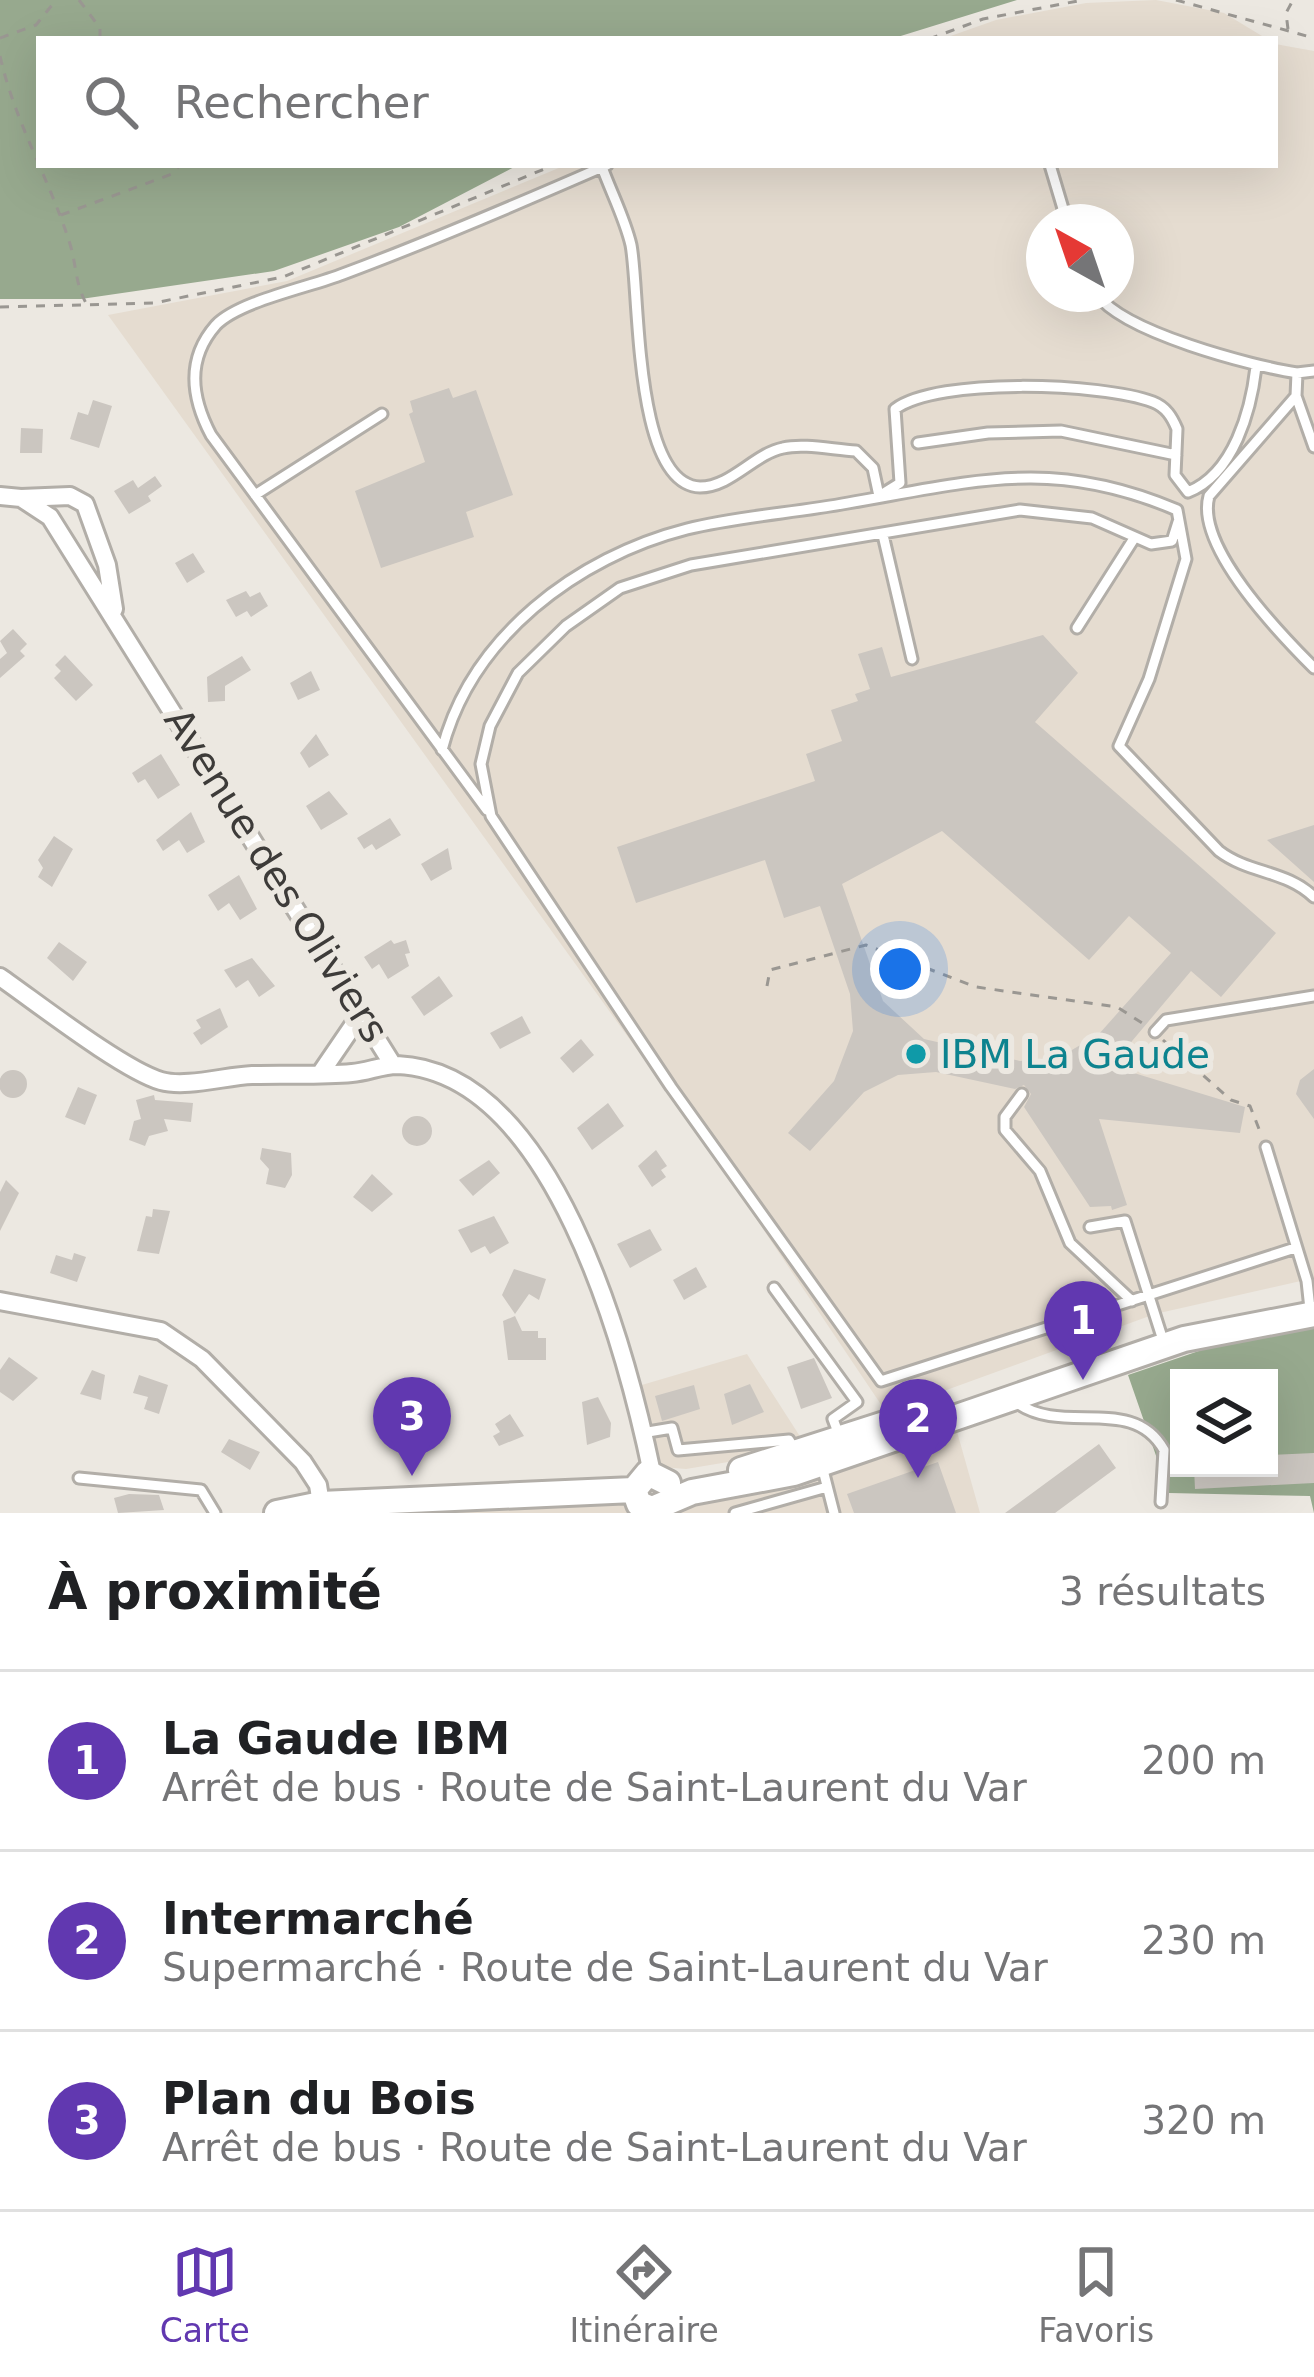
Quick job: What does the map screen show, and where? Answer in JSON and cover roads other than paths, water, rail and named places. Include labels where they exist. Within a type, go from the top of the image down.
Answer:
[{"type":"main road","points":[[651,1500],[1161,1334],[1263,1307],[1312,1309]]},
{"type":"main road","points":[[277,1513],[321,1504],[651,1500],[824,1475],[1013,1396],[1223,1328],[1312,1309]]},
{"type":"street","name":"Avenue des Oliviers","points":[[0,496],[70,496],[85,504],[107,565],[115,616]]},
{"type":"street","name":"Avenue des Oliviers","points":[[21,498],[50,517],[115,616],[393,1065],[430,1070],[469,1086],[498,1113],[544,1174],[586,1253],[613,1321],[642,1433],[651,1500]]},
{"type":"street","points":[[0,977],[162,1081],[320,1074],[393,1065]]},
{"type":"street","points":[[320,1074],[363,1011]]},
{"type":"street","points":[[0,1301],[161,1331],[202,1359],[303,1462],[318,1485],[321,1504]]},
{"type":"lane","points":[[599,168],[220,320],[199,351],[194,392],[211,435],[491,816],[671,1087],[880,1381],[1295,1248]]},
{"type":"lane","points":[[605,168],[630,241],[646,394],[665,461],[675,476],[698,487],[714,485],[783,447],[856,452],[873,468],[879,496]]},
{"type":"lane","points":[[1051,168],[1062,204]]},
{"type":"lane","points":[[1118,312],[1256,367],[1314,371]]},
{"type":"lane","points":[[879,496],[900,483],[895,409],[907,400],[989,387],[1080,388],[1155,403],[1177,429],[1179,487],[1188,492],[1201,487],[1235,444],[1251,406],[1256,367]]},
{"type":"lane","points":[[1297,373],[1296,396],[1314,447]]},
{"type":"lane","points":[[1296,396],[1209,496],[1204,512],[1223,557],[1314,668]]},
{"type":"lane","points":[[255,495],[382,414]]},
{"type":"lane","points":[[918,443],[988,433],[1061,431],[1176,455]]},
{"type":"lane","points":[[442,750],[450,719],[494,647],[551,593],[611,555],[686,530],[1036,474],[1121,486],[1177,510],[1186,559],[1149,679],[1119,746],[1233,862],[1281,874],[1314,897]]},
{"type":"lane","points":[[491,816],[482,764],[490,726],[518,673],[566,626],[620,588],[692,566],[1020,510],[1092,518],[1133,540],[1172,541],[1178,522]]},
{"type":"lane","points":[[883,535],[912,658]]},
{"type":"lane","points":[[1077,628],[1133,540]]},
{"type":"lane","points":[[1155,1032],[1166,1020],[1314,996]]},
{"type":"lane","points":[[1022,1094],[1005,1117],[1005,1130],[1040,1172],[1070,1244],[1132,1301]]},
{"type":"lane","points":[[1267,1147],[1312,1309]]},
{"type":"lane","points":[[1090,1227],[1125,1221],[1161,1334]]},
{"type":"lane","points":[[774,1288],[857,1402],[833,1419],[840,1438]]},
{"type":"lane","points":[[1013,1396],[1016,1388],[1061,1366]]},
{"type":"lane","points":[[949,1404],[1004,1392],[1040,1415],[1124,1418],[1145,1427],[1164,1450],[1161,1502]]},
{"type":"lane","points":[[824,1475],[826,1453],[858,1442],[877,1426]]},
{"type":"lane","points":[[642,1433],[672,1428],[678,1450],[789,1440],[796,1453],[814,1455],[834,1513]]},
{"type":"lane","points":[[735,1513],[824,1475]]},
{"type":"lane","points":[[79,1478],[201,1490],[214,1513]]},
{"type":"place","name":"IBM La Gaude","points":[[916,1054]]},
{"type":"place","name":"La Gaude IBM","points":[[1083,1380]]},
{"type":"place","name":"Plan du Bois","points":[[412,1476]]},
{"type":"place","name":"Intermarché","points":[[918,1478]]}]
